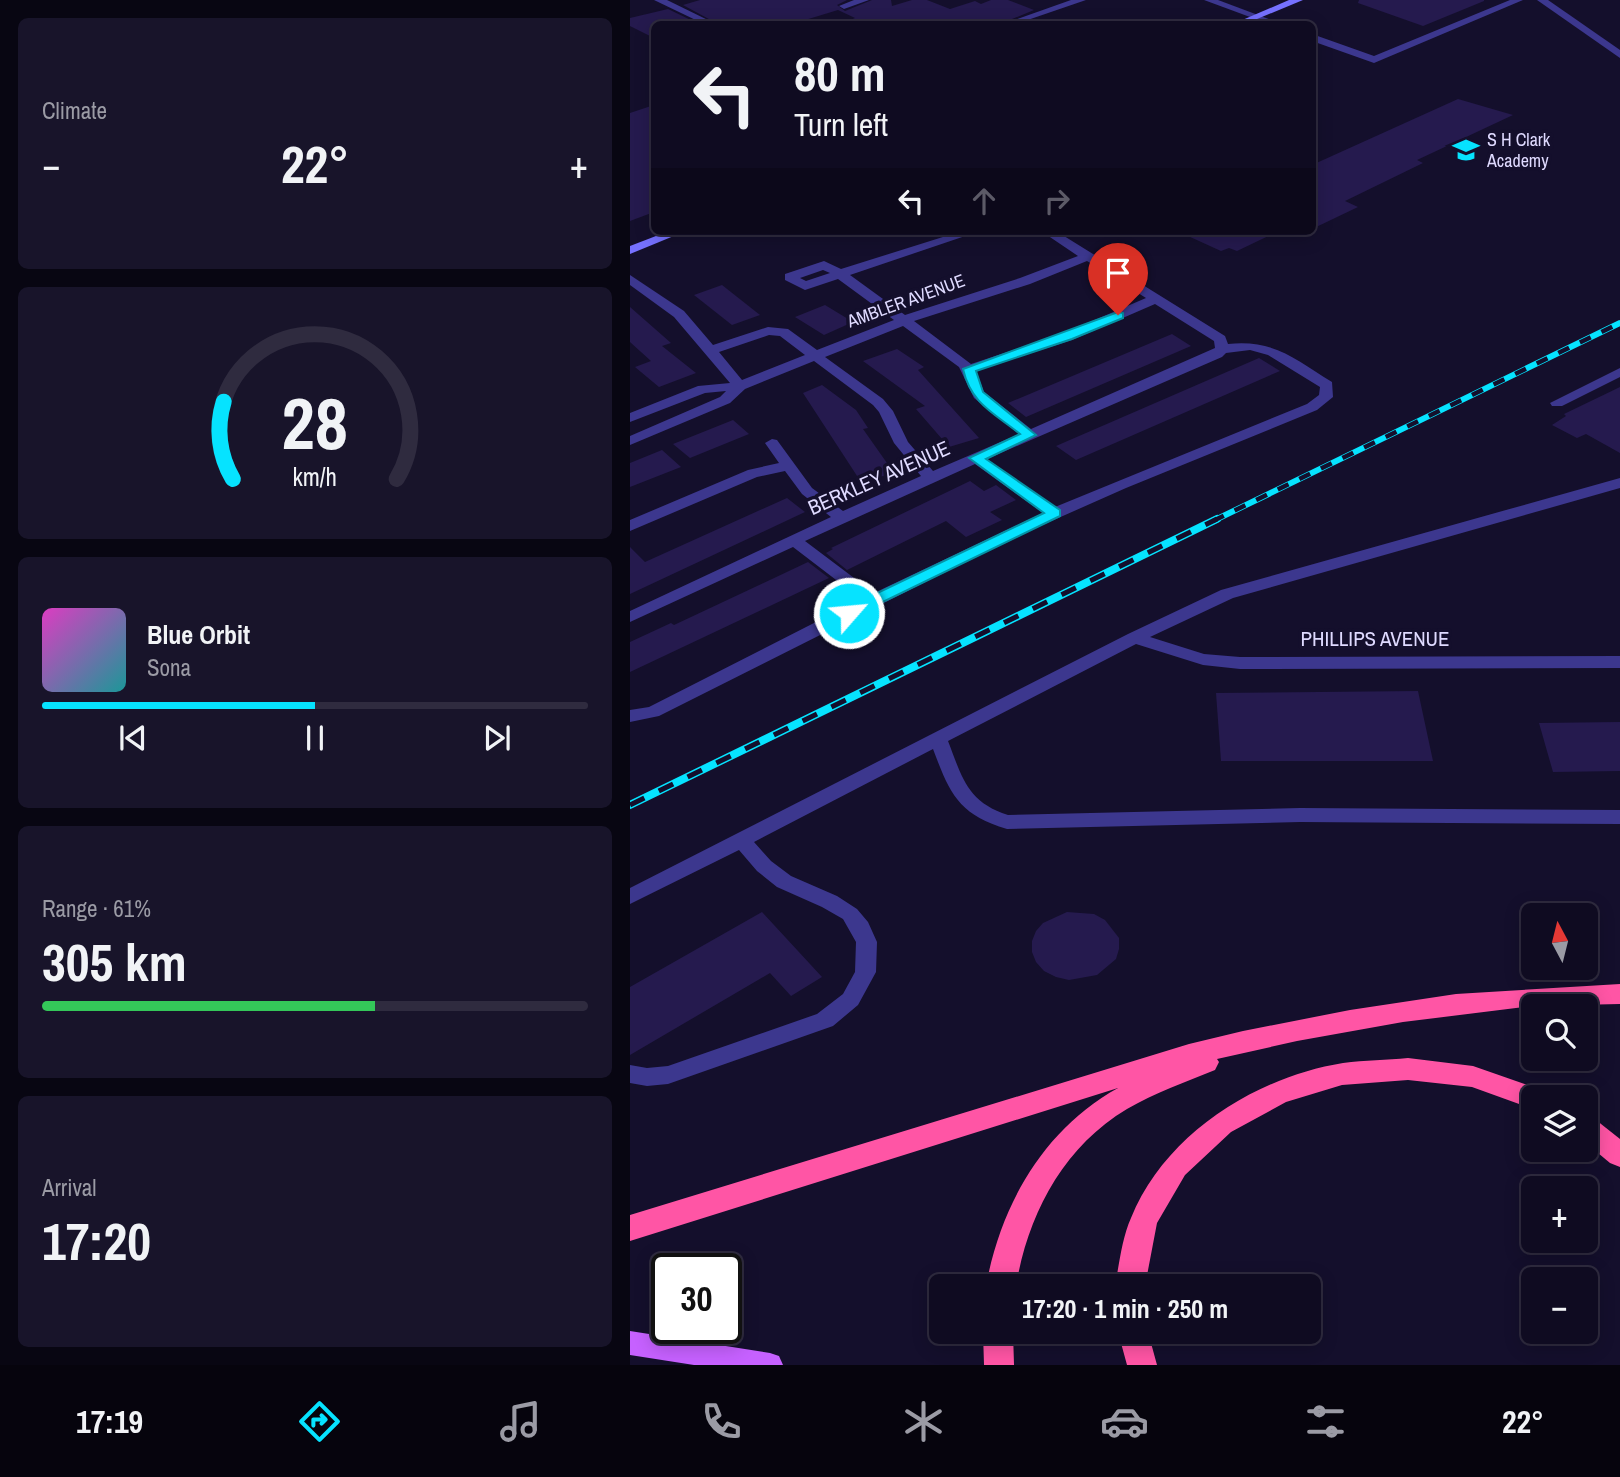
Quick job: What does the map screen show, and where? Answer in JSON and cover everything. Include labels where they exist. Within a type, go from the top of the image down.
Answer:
[{"type":"highway","points":[[630,1228],[1189,1055],[1269,1035],[1376,1014],[1481,1000],[1540,995],[1620,994]]},
{"type":"highway","points":[[1002,1274],[1017,1222],[1036,1183],[1068,1142],[1104,1111],[1137,1091],[1269,1035]]},
{"type":"highway","points":[[1130,1274],[1131,1260],[1141,1222],[1154,1194],[1185,1154],[1216,1127],[1252,1104],[1282,1090],[1323,1078],[1401,1069],[1444,1072],[1485,1080],[1521,1094]]},
{"type":"highway","points":[[1598,1138],[1620,1156]]},
{"type":"highway","points":[[998,1344],[999,1365]]},
{"type":"highway","points":[[1136,1344],[1142,1365]]},
{"type":"main road","points":[[1246,21],[1298,0]]},
{"type":"main road","points":[[630,250],[669,235]]},
{"type":"main road","points":[[630,1343],[770,1365]]},
{"type":"street","points":[[659,0],[704,21]]},
{"type":"street","points":[[844,6],[864,0]]},
{"type":"street","points":[[1017,21],[1081,0]]},
{"type":"street","points":[[1209,0],[1268,21]]},
{"type":"street","points":[[1316,38],[1374,60],[1518,0]]},
{"type":"street","points":[[1542,0],[1620,55]]},
{"type":"street","points":[[962,235],[840,274],[969,369],[974,388],[979,395],[1030,435]]},
{"type":"street","points":[[630,716],[653,712],[873,600],[1055,513],[1312,407],[1326,397],[1327,385],[1273,352],[1250,345],[1223,349],[1220,339],[1053,235]]},
{"type":"street","name":"AMBLER AVENUE","points":[[630,418],[703,389],[740,386],[906,320],[1025,281],[1087,257]]},
{"type":"street","points":[[630,279],[679,314],[740,386]]},
{"type":"street","points":[[969,369],[1067,337],[1156,299]]},
{"type":"street","points":[[710,351],[775,330],[783,332],[818,355],[878,402],[886,411],[901,443],[931,478]]},
{"type":"street","name":"BERKLEY AVENUE","points":[[630,617],[841,517],[1217,354],[1223,349]]},
{"type":"street","points":[[1557,403],[1620,372]]},
{"type":"street","name":"AMBLER AVENUE","points":[[630,441],[725,400],[740,386]]},
{"type":"street","points":[[772,443],[807,491],[841,517]]},
{"type":"street","points":[[976,458],[1055,513]]},
{"type":"street","points":[[630,526],[753,473],[788,466]]},
{"type":"street","points":[[630,897],[1196,607],[1259,584],[1620,483]]},
{"type":"street","points":[[794,540],[873,600]]},
{"type":"street","name":"PHILLIPS AVENUE","points":[[1134,638],[1203,659],[1240,663],[1620,662]]},
{"type":"street","points":[[938,738],[961,796],[972,808],[988,817],[1007,822],[1300,816],[1620,817]]},
{"type":"street","points":[[630,1073],[647,1077],[668,1075],[797,1031],[826,1019],[846,1005],[860,987],[868,968],[869,952],[862,929],[849,913],[831,901],[792,886],[768,870],[742,839]]},
{"type":"building","points":[[700,0],[847,0],[837,5],[845,11],[872,0],[891,0],[892,6],[912,0],[927,0],[950,9],[975,1],[981,4],[991,0],[1008,0],[1034,10],[1007,21],[848,21],[855,18],[838,10],[802,21],[712,21],[683,5]]},
{"type":"building","points":[[1359,0],[1484,1],[1423,26],[1358,3]]},
{"type":"building","points":[[668,9],[693,21],[651,21],[651,36],[630,26],[630,18]]},
{"type":"building","points":[[1458,99],[1513,115],[1417,160],[1423,163],[1345,201],[1358,207],[1316,227],[1316,163]]},
{"type":"building","points":[[651,106],[651,213],[630,221],[630,113]]},
{"type":"building","points":[[1186,235],[1271,235],[1237,251],[1229,248],[1221,251]]},
{"type":"building","points":[[722,285],[760,315],[732,325],[694,295]]},
{"type":"building","points":[[825,305],[853,322],[824,335],[795,317]]},
{"type":"building","points":[[630,307],[671,343],[662,346],[696,373],[659,387],[635,367],[651,361],[630,342]]},
{"type":"building","points":[[1172,334],[1191,346],[1026,417],[1008,403]]},
{"type":"building","points":[[897,349],[924,367],[918,370],[979,438],[949,447],[916,409],[925,406],[863,361]]},
{"type":"building","points":[[1259,358],[1280,371],[1076,460],[1056,446]]},
{"type":"building","points":[[822,385],[856,410],[868,428],[863,429],[894,473],[861,482],[803,393]]},
{"type":"building","points":[[1620,387],[1620,453],[1586,434],[1577,438],[1552,425],[1566,416],[1564,414]]},
{"type":"building","points":[[733,420],[749,434],[690,458],[673,444]]},
{"type":"building","points":[[662,450],[681,467],[630,487],[630,463]]},
{"type":"building","points":[[970,481],[984,491],[996,485],[1016,500],[990,512],[1002,520],[966,537],[946,521],[847,570],[826,553],[833,549],[831,548]]},
{"type":"building","points":[[787,498],[805,512],[630,594],[630,547],[645,562]]},
{"type":"building","points":[[808,562],[829,578],[630,672],[630,642],[671,623],[674,625]]},
{"type":"building","points":[[1418,691],[1433,761],[1221,761],[1216,693]]},
{"type":"building","points":[[1620,722],[1620,771],[1553,772],[1539,723]]},
{"type":"building","points":[[762,912],[822,977],[791,996],[770,973],[630,1055],[630,987]]},
{"type":"building","points":[[1067,912],[1094,914],[1105,920],[1119,938],[1116,959],[1097,975],[1069,980],[1044,971],[1036,962],[1032,941],[1036,931],[1043,923]]},
{"type":"railway","points":[[1213,521],[1620,323]]},
{"type":"railway","points":[[630,805],[1217,519]]},
{"type":"place","name":"S H Clark Academy","points":[[1466,150]]},
{"type":"route","points":[[849,613],[1055,513],[976,458],[1030,435],[979,395],[974,388],[969,369],[1067,337],[1118,315]]}]
